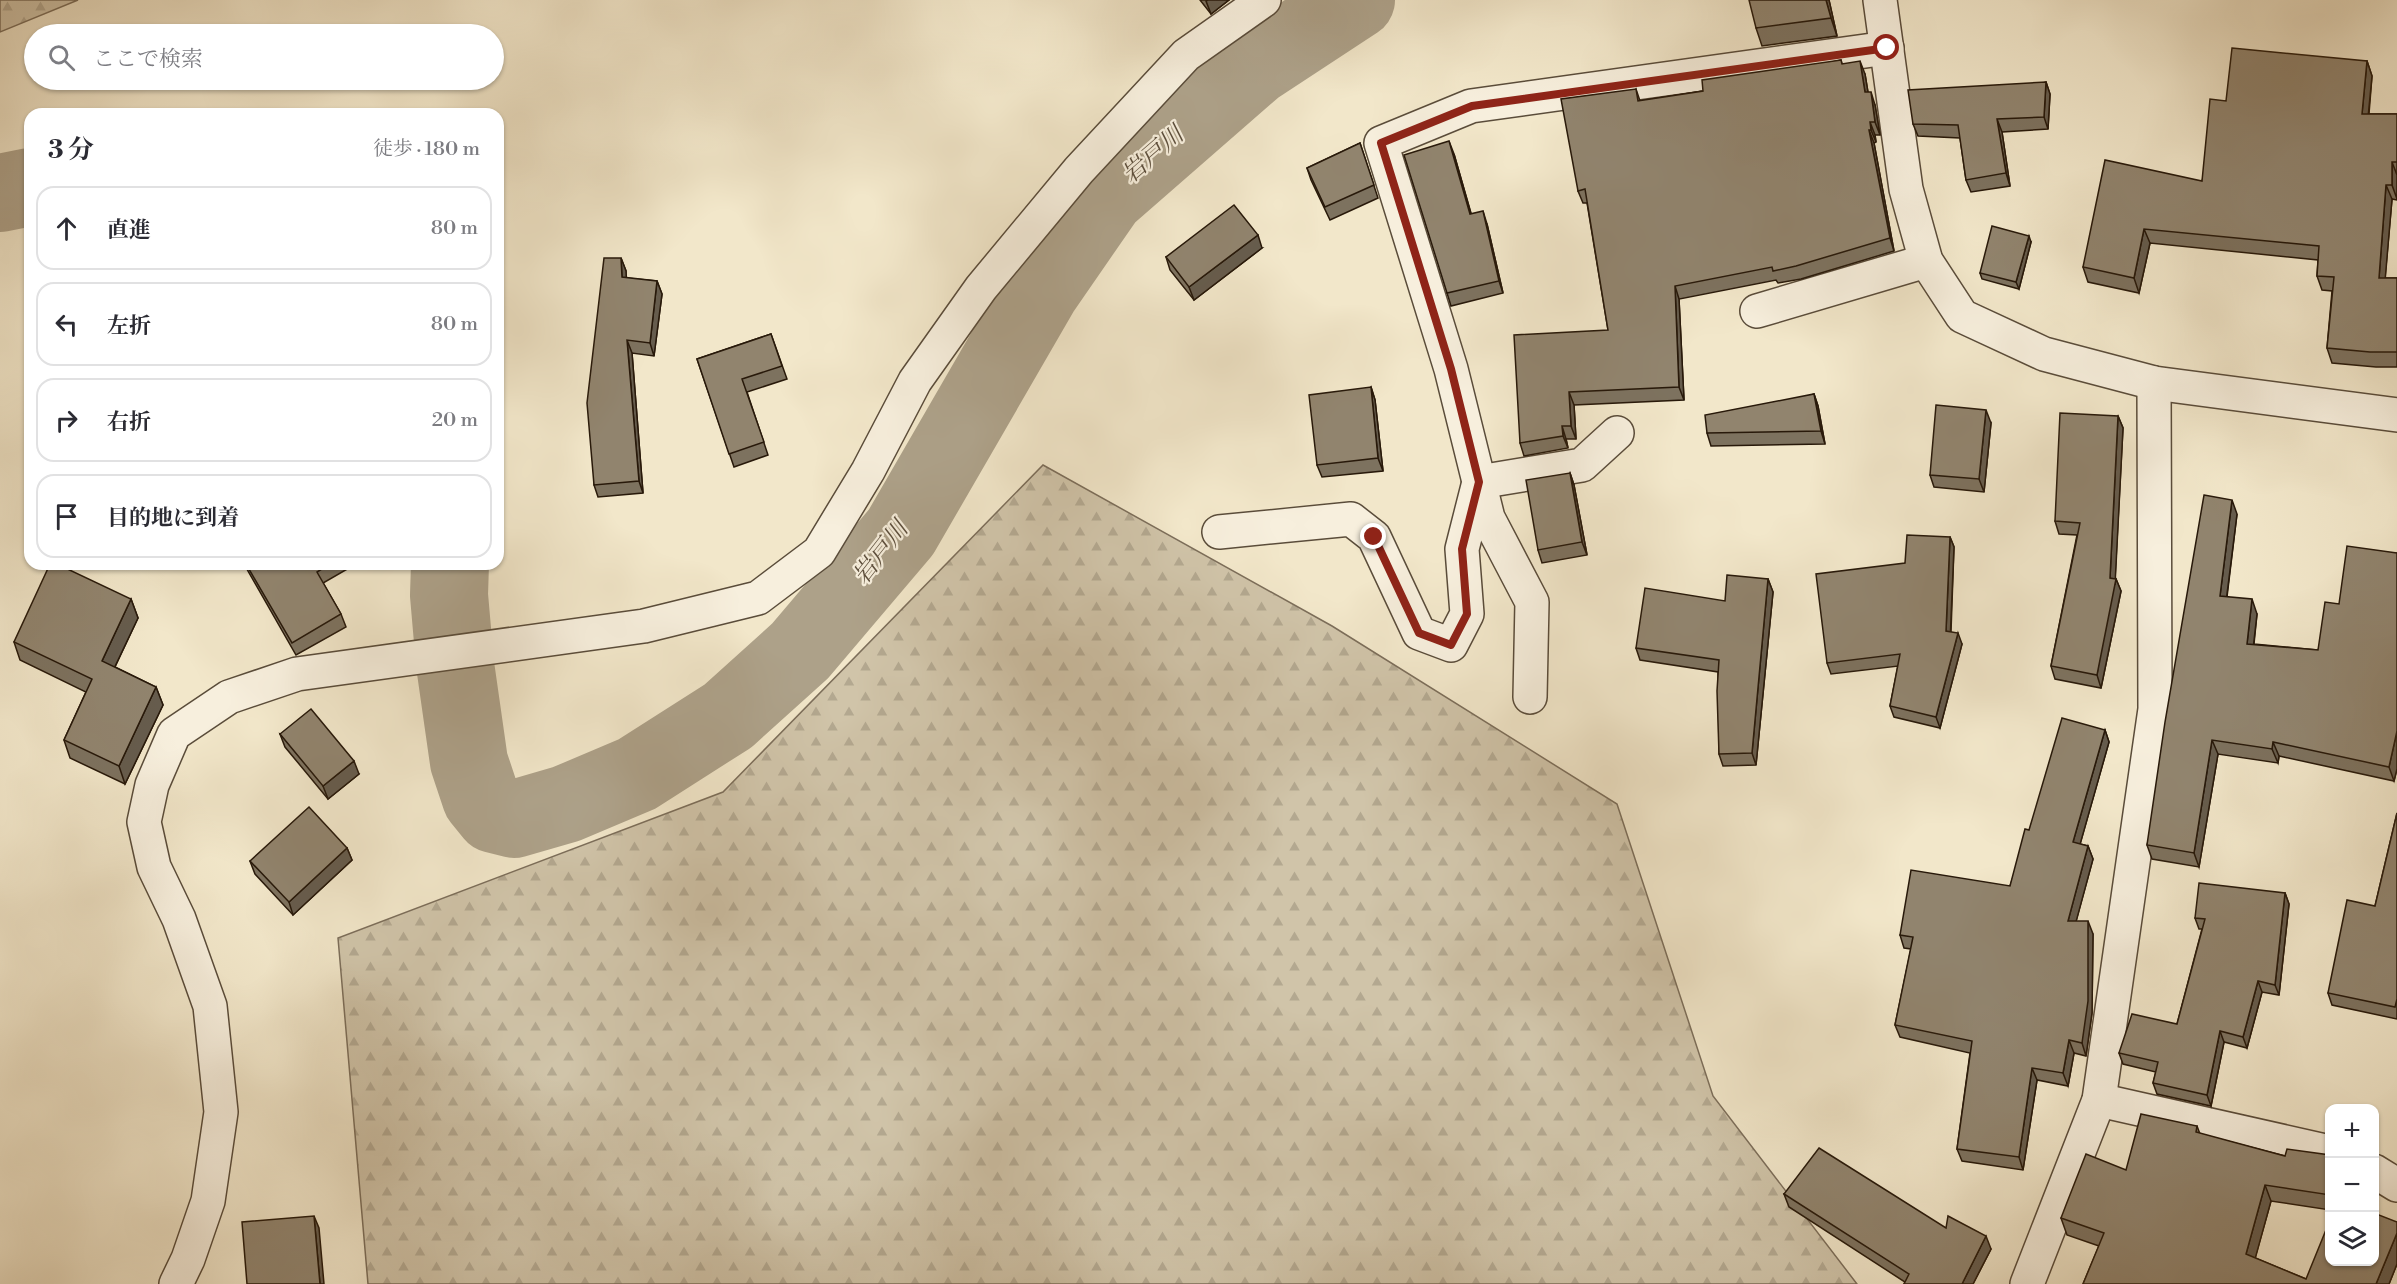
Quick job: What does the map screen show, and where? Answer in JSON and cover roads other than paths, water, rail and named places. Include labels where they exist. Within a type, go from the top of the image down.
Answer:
[{"type":"street","points":[[176,1284],[188,1259],[208,1201],[221,1112],[210,1006],[179,919],[154,867],[144,822],[152,786],[174,734],[229,697],[297,674],[644,627],[758,598],[819,552],[868,471],[915,381],[981,288],[1079,170],[1186,55],[1264,0]]},
{"type":"street","points":[[1880,0],[1906,189],[1926,261],[1962,316],[2044,354],[2154,383],[2397,415]]},
{"type":"street","points":[[1530,697],[1532,602],[1488,518],[1451,369],[1381,143],[1472,106],[1887,48]]},
{"type":"street","points":[[1757,311],[1926,261]]},
{"type":"street","points":[[2027,1284],[2098,1100],[2155,709],[2154,383]]},
{"type":"street","points":[[1479,482],[1582,465],[1617,433]]},
{"type":"street","points":[[1219,532],[1351,519],[1374,537],[1419,633],[1451,645],[1467,614],[1462,549],[1479,482]]},
{"type":"street","points":[[2098,1100],[2325,1151]]},
{"type":"street","points":[[2379,1174],[2397,1185]]},
{"type":"waterway","name":"岩戸川","points":[[450,570],[449,595],[455,664],[469,762],[481,798],[494,814],[514,819],[566,804],[637,774],[728,716],[800,651],[901,532],[1041,290],[1106,196],[1254,67],[1356,0]]},
{"type":"waterway","name":"岩戸川","points":[[0,193],[24,188]]}]
